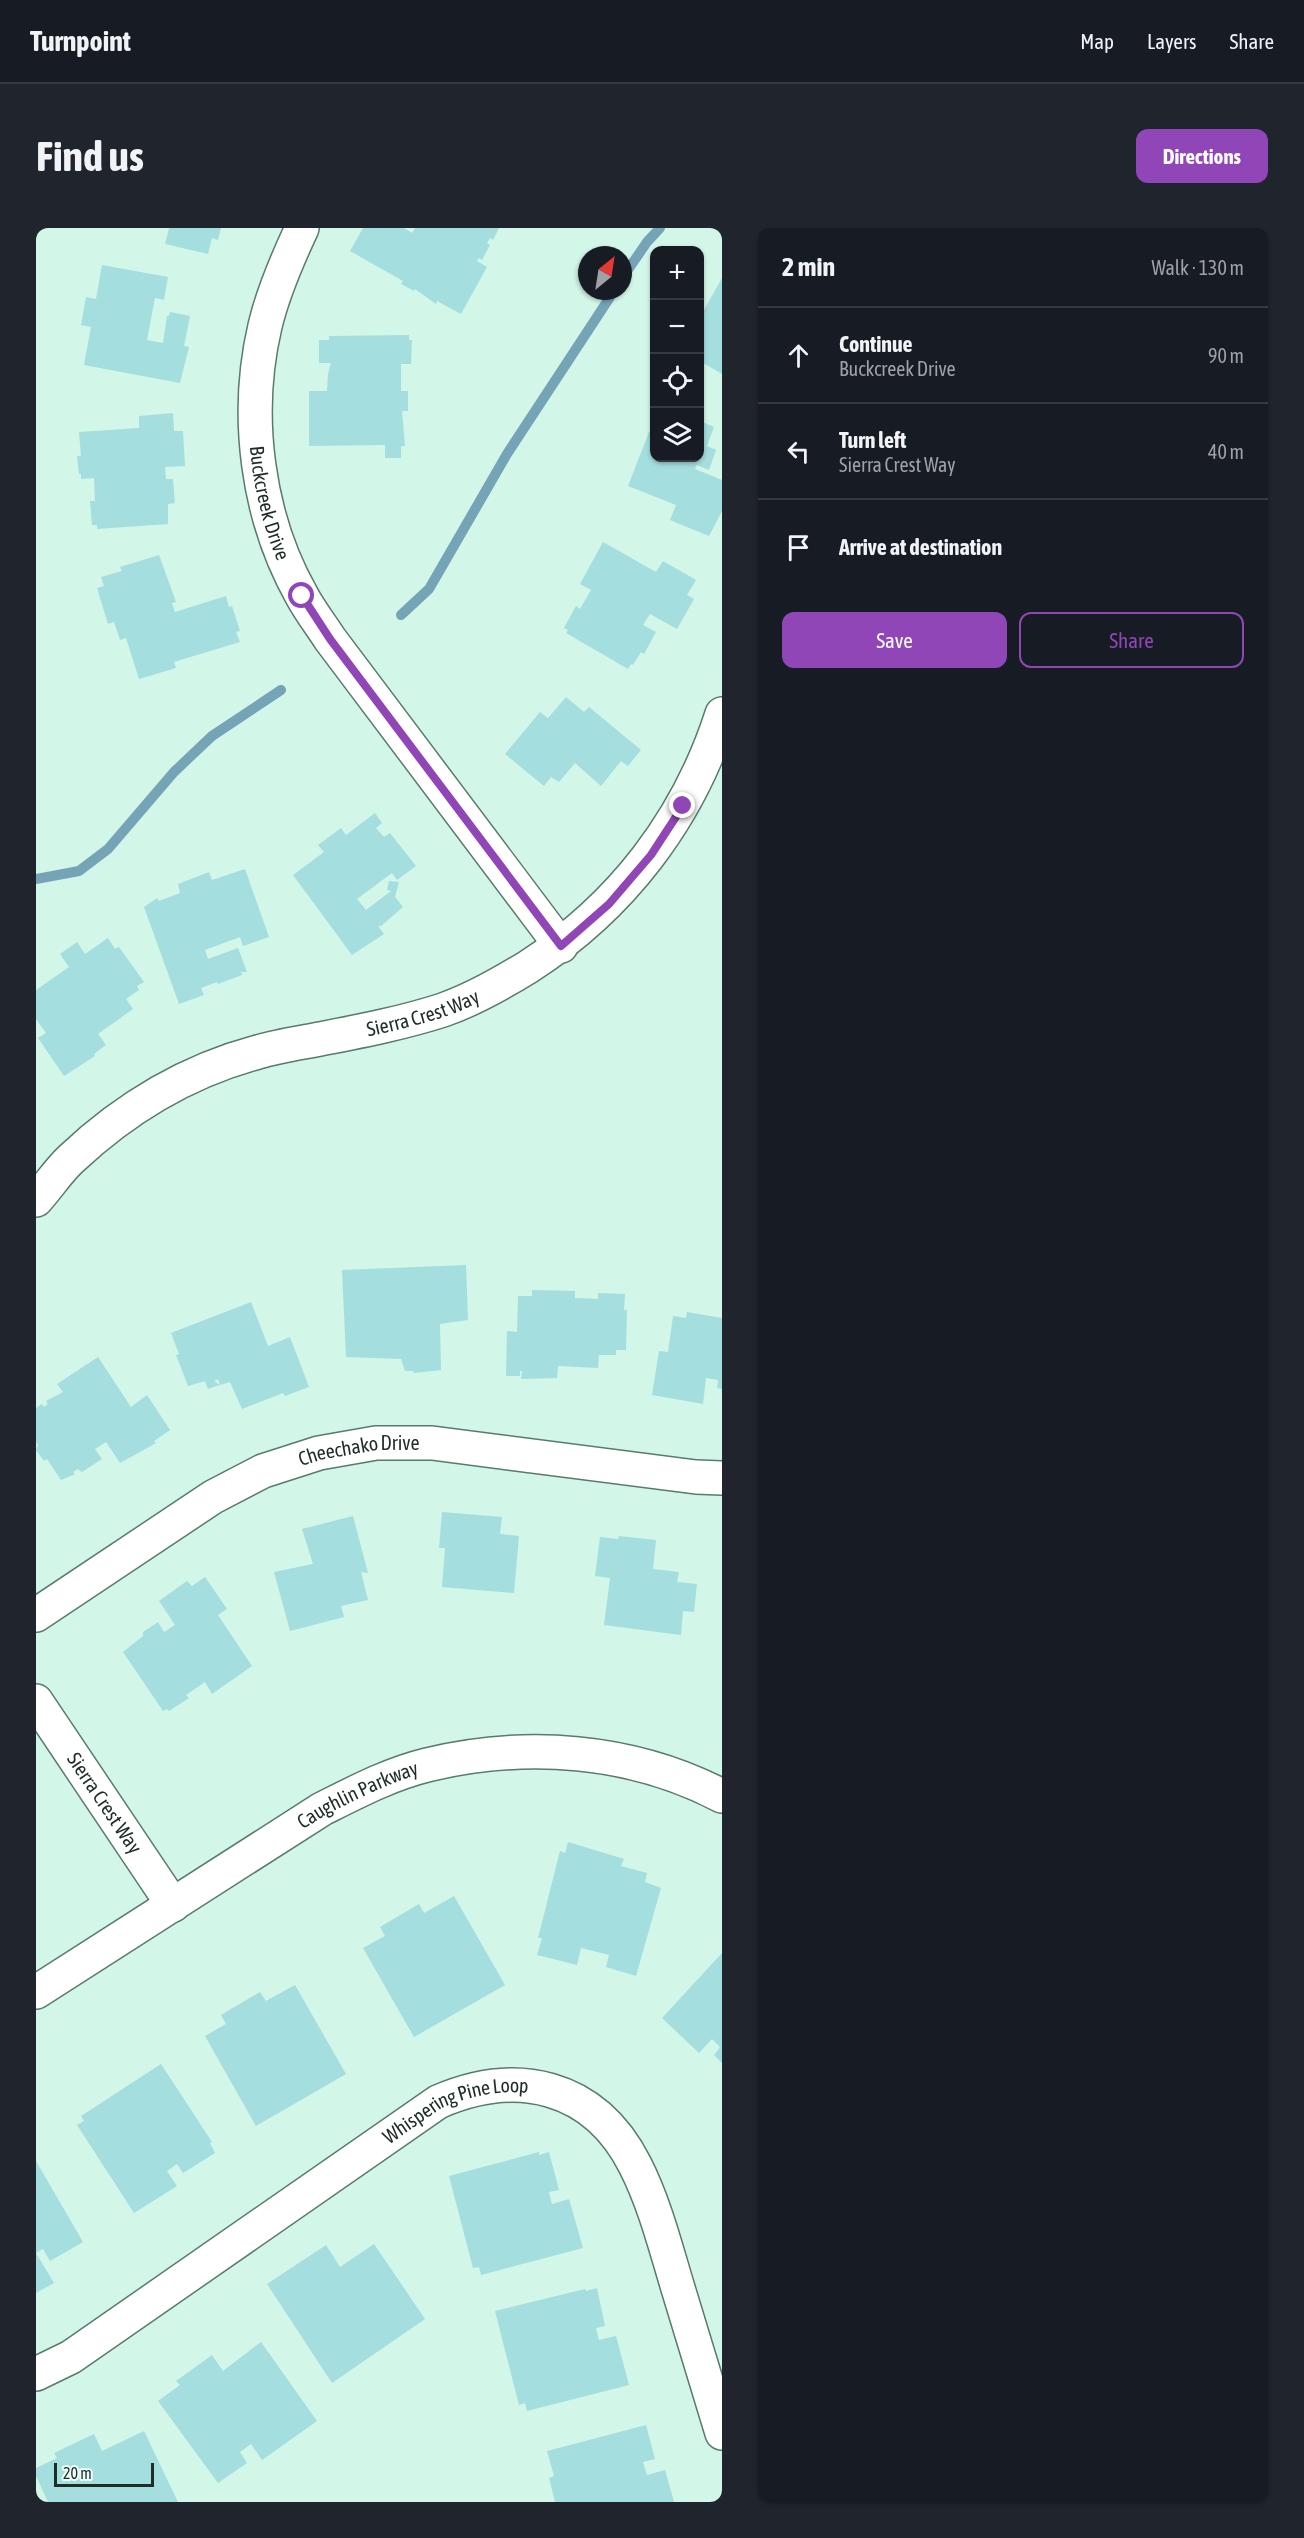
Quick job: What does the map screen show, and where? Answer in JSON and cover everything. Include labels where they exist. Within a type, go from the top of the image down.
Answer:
[{"type":"street","name":"Buckcreek Drive","points":[[302,228],[285,263],[267,316],[255,394],[258,456],[265,498],[280,549],[302,596],[330,639],[561,946]]},
{"type":"street","name":"Sierra Crest Way","points":[[36,1200],[70,1160],[114,1121],[157,1093],[206,1069],[258,1051],[380,1028],[446,1009],[505,981],[561,946],[609,904],[651,855],[683,806],[710,750],[722,714]]},
{"type":"street","name":"Cheechako Drive","points":[[36,1615],[213,1497],[263,1471],[319,1453],[376,1443],[432,1443],[696,1478],[722,1478]]},
{"type":"street","name":"Sierra Crest Way","points":[[36,1701],[173,1905]]},
{"type":"street","name":"Caughlin Parkway","points":[[36,1992],[322,1809],[371,1785],[426,1766],[468,1757],[532,1751],[592,1755],[652,1768],[702,1786],[722,1796]]},
{"type":"street","name":"Whispering Pine Loop","points":[[36,2374],[71,2356],[438,2102],[470,2090],[516,2084],[540,2087],[566,2096],[582,2106],[611,2129],[630,2157],[646,2190],[667,2251],[722,2433]]},
{"type":"building","points":[[169,228],[221,228],[218,240],[212,238],[208,254],[165,244]]},
{"type":"building","points":[[363,228],[404,228],[412,233],[415,228],[499,228],[493,240],[490,238],[487,243],[490,245],[482,260],[479,258],[477,261],[487,267],[461,314],[437,301],[436,304],[415,289],[414,291],[401,284],[403,281],[350,251]]},
{"type":"building","points":[[102,265],[168,277],[164,300],[155,298],[147,340],[163,343],[167,316],[170,312],[190,316],[184,346],[189,347],[180,383],[84,365],[91,327],[81,325],[86,297],[96,299]]},
{"type":"building","points":[[722,278],[722,374],[704,363],[704,310]]},
{"type":"building","points":[[409,335],[409,340],[412,340],[411,364],[401,364],[401,391],[408,391],[408,411],[402,411],[405,446],[401,446],[401,458],[385,458],[385,445],[309,446],[309,391],[327,391],[331,363],[319,363],[319,340],[329,340],[329,336]]},
{"type":"building","points":[[173,413],[174,431],[183,431],[185,466],[165,467],[166,479],[173,479],[175,503],[168,504],[168,524],[97,529],[97,525],[92,525],[90,501],[95,501],[94,478],[81,479],[81,474],[79,474],[77,456],[81,456],[79,432],[139,428],[139,416]]},
{"type":"building","points":[[704,423],[714,427],[707,446],[716,450],[709,470],[697,465],[695,469],[722,480],[722,511],[709,536],[670,520],[676,505],[628,486],[649,432],[650,462],[704,462]]},
{"type":"building","points":[[603,542],[656,572],[663,561],[696,580],[687,595],[694,599],[677,629],[650,614],[643,625],[656,632],[644,654],[641,652],[628,669],[566,633],[568,630],[564,628],[576,606],[580,609],[591,590],[580,584]]},
{"type":"building","points":[[159,555],[176,602],[172,603],[175,612],[226,596],[229,607],[232,606],[240,631],[236,632],[240,642],[174,662],[176,668],[139,679],[126,638],[120,640],[114,622],[108,624],[97,588],[104,586],[101,577],[122,571],[120,567]]},
{"type":"building","points":[[566,697],[584,712],[589,707],[641,750],[628,766],[621,761],[601,786],[575,763],[559,782],[551,777],[544,786],[505,754],[540,712],[548,718]]},
{"type":"building","points":[[375,813],[382,823],[376,828],[384,837],[390,833],[416,866],[397,880],[392,873],[357,899],[366,910],[391,891],[387,890],[389,881],[399,882],[395,897],[403,907],[381,926],[378,926],[384,934],[352,955],[293,875],[324,852],[318,845],[341,828],[346,835]]},
{"type":"building","points":[[245,869],[269,937],[243,946],[240,937],[205,950],[208,959],[238,948],[247,972],[241,972],[242,975],[201,988],[204,995],[179,1004],[144,907],[157,898],[159,901],[180,893],[178,884],[209,872],[212,880]]},
{"type":"building","points":[[108,938],[115,949],[119,947],[144,982],[137,986],[139,990],[126,999],[133,1009],[98,1034],[106,1045],[94,1054],[95,1056],[64,1076],[38,1038],[46,1033],[36,1019],[36,990],[69,967],[60,954],[77,942],[85,954]]},
{"type":"building","points":[[466,1265],[468,1320],[440,1324],[441,1370],[414,1373],[405,1371],[401,1359],[346,1357],[342,1270]]},
{"type":"building","points":[[532,1290],[575,1291],[575,1298],[598,1299],[598,1293],[625,1294],[626,1350],[616,1350],[616,1355],[599,1355],[598,1368],[558,1366],[557,1378],[521,1379],[522,1371],[520,1371],[520,1376],[506,1376],[507,1331],[517,1332],[518,1296],[532,1296]]},
{"type":"building","points":[[251,1302],[268,1346],[290,1337],[309,1387],[285,1396],[283,1393],[242,1409],[230,1382],[208,1389],[205,1381],[188,1386],[176,1355],[179,1354],[171,1333]]},
{"type":"building","points":[[687,1312],[722,1318],[722,1389],[717,1388],[718,1380],[706,1378],[703,1404],[652,1395],[659,1351],[668,1352],[673,1316],[686,1318]]},
{"type":"building","points":[[98,1357],[131,1407],[147,1395],[170,1430],[154,1441],[156,1443],[120,1463],[106,1442],[95,1449],[102,1459],[82,1472],[78,1469],[73,1472],[75,1474],[61,1480],[47,1459],[44,1461],[36,1450],[38,1445],[36,1442],[36,1408],[42,1404],[44,1407],[48,1404],[46,1401],[63,1392],[57,1384]]},
{"type":"building","points":[[442,1512],[502,1517],[500,1534],[519,1536],[514,1593],[442,1587],[445,1548],[439,1548]]},
{"type":"building","points":[[353,1516],[368,1573],[361,1572],[368,1600],[341,1606],[344,1617],[290,1631],[274,1572],[313,1564],[302,1529]]},
{"type":"building","points":[[619,1536],[656,1540],[653,1569],[679,1572],[677,1582],[697,1584],[694,1612],[683,1611],[681,1635],[604,1625],[610,1578],[595,1576],[600,1537],[618,1539]]},
{"type":"building","points":[[205,1577],[227,1609],[218,1615],[252,1666],[212,1694],[205,1682],[186,1695],[189,1698],[169,1711],[167,1709],[163,1711],[123,1652],[143,1636],[143,1632],[158,1622],[164,1632],[175,1625],[159,1601],[187,1581],[192,1586]]},
{"type":"building","points":[[568,1842],[624,1859],[621,1866],[647,1873],[645,1882],[661,1888],[636,1976],[606,1967],[609,1955],[581,1948],[577,1965],[537,1955],[542,1938],[538,1938],[560,1851],[565,1853]]},
{"type":"building","points":[[454,1896],[505,1985],[414,2037],[363,1948],[385,1936],[380,1927],[419,1904],[424,1913]]},
{"type":"building","points":[[722,1953],[722,2063],[714,2055],[720,2047],[712,2039],[699,2053],[662,2018]]},
{"type":"building","points":[[295,1985],[346,2074],[256,2126],[205,2036],[226,2024],[221,2015],[260,1992],[266,2001]]},
{"type":"building","points":[[161,2064],[212,2142],[210,2143],[215,2153],[183,2173],[177,2164],[167,2171],[177,2186],[134,2213],[77,2125],[84,2121],[81,2116]]},
{"type":"building","points":[[539,2152],[539,2155],[549,2152],[559,2190],[549,2192],[552,2204],[569,2199],[583,2248],[481,2275],[479,2267],[473,2268],[449,2176]]},
{"type":"building","points":[[36,2161],[83,2242],[50,2261],[43,2249],[36,2253]]},
{"type":"building","points":[[374,2244],[425,2319],[332,2383],[267,2284],[326,2245],[340,2267]]},
{"type":"building","points":[[36,2253],[54,2283],[36,2293]]},
{"type":"building","points":[[597,2288],[605,2326],[596,2328],[599,2340],[616,2336],[629,2385],[527,2411],[525,2403],[519,2405],[495,2311]]},
{"type":"building","points":[[261,2342],[317,2421],[262,2460],[251,2444],[240,2452],[247,2463],[218,2483],[158,2401],[180,2385],[176,2381],[212,2355],[223,2371]]},
{"type":"building","points":[[646,2425],[655,2459],[643,2462],[647,2475],[665,2470],[674,2502],[555,2502],[549,2478],[554,2476],[547,2451]]},
{"type":"building","points":[[144,2431],[178,2502],[48,2502],[36,2476],[36,2468],[57,2458],[54,2453],[94,2434],[102,2451]]},
{"type":"waterway","points":[[632,264],[660,228]]},
{"type":"waterway","points":[[401,615],[429,589],[507,454],[608,300]]},
{"type":"waterway","points":[[36,879],[79,871],[108,849],[174,772],[212,736],[281,690]]},
{"type":"route","points":[[302,596],[330,639],[561,946],[609,904],[651,855],[683,806]]}]
